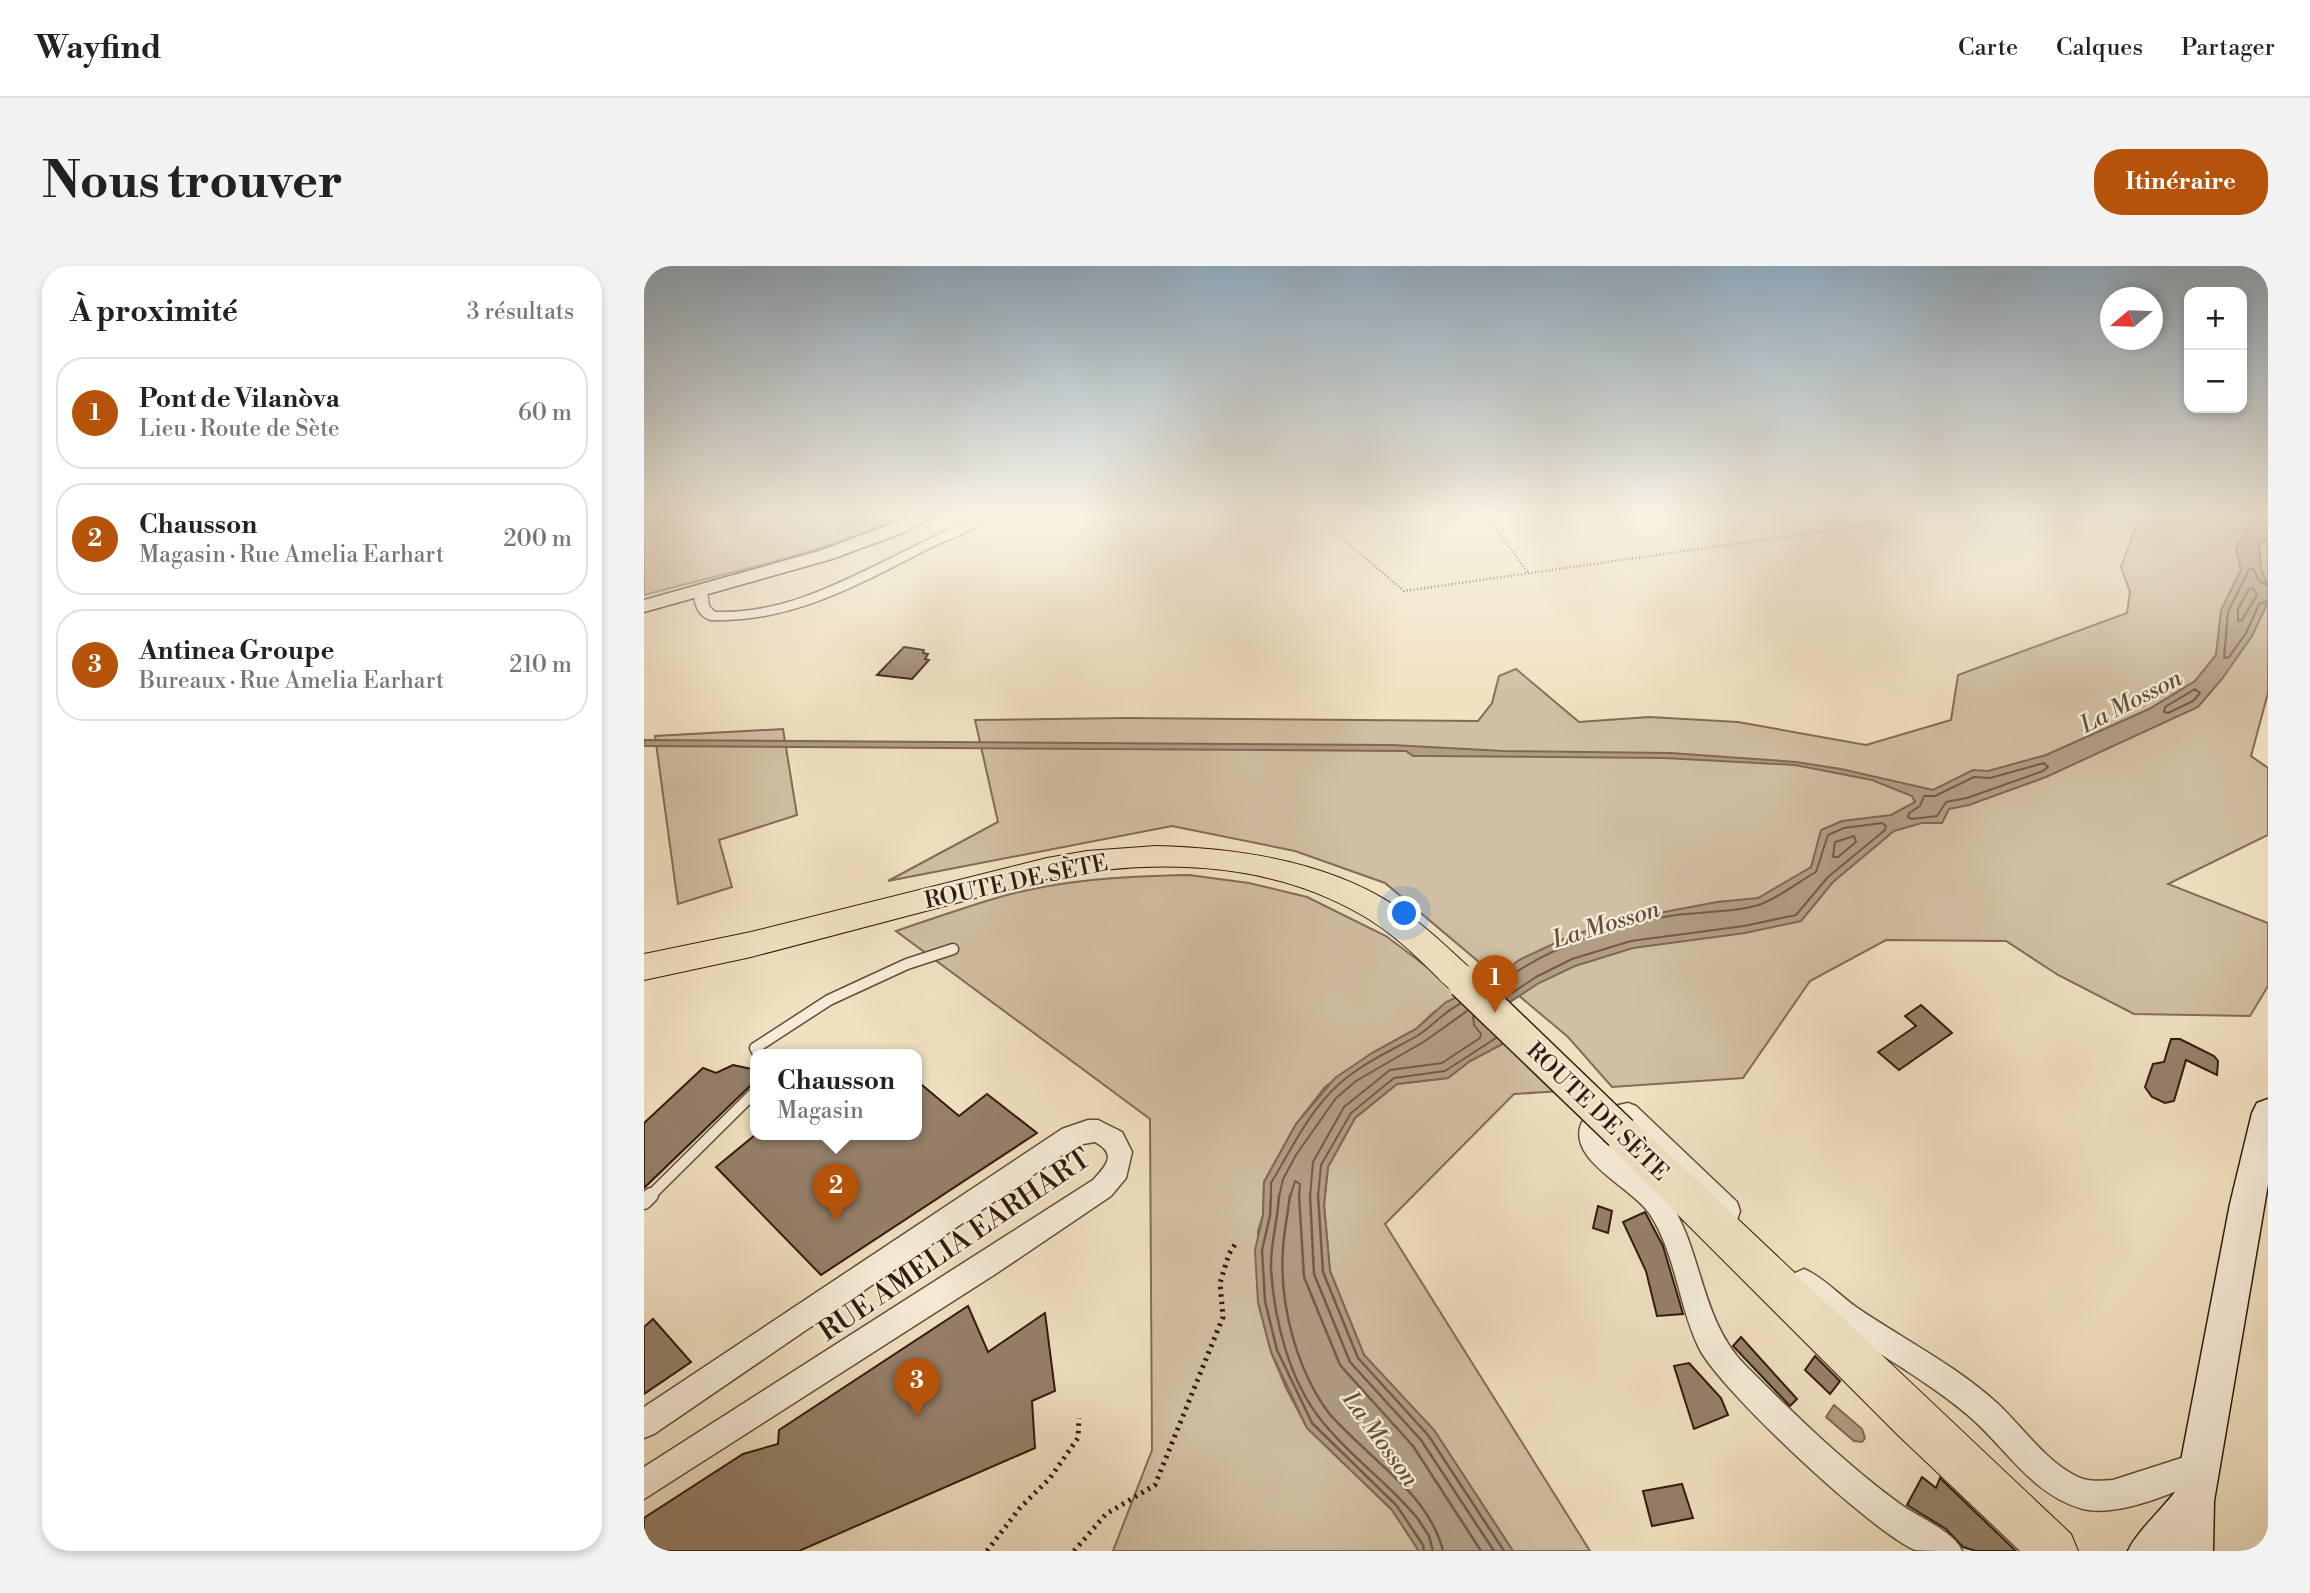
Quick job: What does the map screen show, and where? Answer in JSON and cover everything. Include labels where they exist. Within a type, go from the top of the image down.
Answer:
[{"type":"main road","name":"ROUTE DE SÈTE","points":[[644,967],[793,934],[1086,861],[1162,856],[1210,858],[1271,867],[1358,899],[1410,932],[1464,982],[1915,1420],[2056,1548]]},
{"type":"main road","points":[[644,986],[773,949],[793,934]]},
{"type":"street","points":[[644,606],[757,574]]},
{"type":"street","points":[[700,591],[702,607],[711,616],[728,618],[784,608],[838,589],[868,574]]},
{"type":"street","points":[[1947,1551],[1920,1537],[1858,1491],[1819,1456],[1718,1354],[1700,1320],[1678,1244],[1658,1205],[1594,1149],[1589,1137],[1590,1130],[1620,1113],[1635,1118],[1821,1298],[1979,1405],[2053,1478],[2081,1494],[2108,1496],[2131,1492],[2173,1474],[2197,1484]]},
{"type":"street","points":[[2192,1551],[2197,1484],[2247,1204],[2268,1113]]},
{"type":"street","name":"RUE AMELIA EARHART","points":[[644,1424],[1070,1137],[1098,1131],[1114,1140],[1120,1152],[1118,1170],[1102,1188],[1000,1257],[644,1484]]},
{"type":"street","points":[[2149,1551],[2161,1543],[2197,1484]]},
{"type":"lane","points":[[756,1049],[828,1000],[907,964],[953,949]]},
{"type":"lane","points":[[644,1202],[750,1097]]},
{"type":"path","points":[[1384,574],[1404,591],[1521,574]]},
{"type":"path","points":[[1074,1551],[1106,1514],[1155,1485],[1223,1317],[1220,1283],[1228,1254],[1237,1241]]},
{"type":"path","points":[[987,1551],[1019,1509],[1050,1478],[1071,1448],[1077,1438],[1079,1418]]},
{"type":"shaded area","points":[[644,574],[726,574],[644,595]]},
{"type":"shaded area","points":[[2124,574],[2268,574],[2268,693],[2251,756],[2268,768],[2268,835],[2168,884],[2268,923],[2268,986],[2250,1016],[2134,1014],[2058,975],[2006,941],[1886,940],[1810,981],[1743,1078],[1612,1087],[1568,1037],[1385,883],[1295,851],[1172,826],[888,881],[998,822],[975,720],[1125,718],[1478,721],[1492,703],[1499,676],[1516,669],[1579,722],[1649,717],[1738,722],[1866,745],[1951,720],[1958,675],[2127,613],[2130,592]]},
{"type":"shaded area","points":[[783,729],[797,815],[719,840],[732,887],[678,904],[655,736]]},
{"type":"shaded area","points":[[1189,875],[1249,883],[1307,897],[1386,936],[1464,995],[1434,1012],[1416,1029],[1372,1053],[1325,1087],[1296,1124],[1264,1182],[1263,1215],[1258,1231],[1258,1302],[1271,1352],[1286,1388],[1307,1428],[1392,1510],[1419,1551],[1113,1551],[1152,1450],[1150,1119],[896,931],[993,899],[1041,887],[1115,878]]},
{"type":"shaded area","points":[[1510,1040],[1562,1091],[1514,1094],[1385,1224],[1590,1551],[1513,1551],[1434,1430],[1364,1355],[1330,1271],[1324,1205],[1328,1167],[1355,1118],[1397,1084],[1448,1078],[1470,1061]]},
{"type":"water","name":"La Mosson","points":[[2239,574],[2263,574],[2268,586],[2268,602],[2252,636],[2222,679],[2198,707],[2046,777],[1969,805],[1949,809],[1942,823],[1922,823],[1894,831],[1833,882],[1801,921],[1745,933],[1633,948],[1575,966],[1539,983],[1487,1017],[1510,1040],[1470,1061],[1448,1078],[1397,1084],[1355,1118],[1328,1167],[1324,1205],[1330,1271],[1364,1355],[1434,1430],[1513,1551],[1419,1551],[1392,1510],[1307,1428],[1271,1352],[1258,1302],[1255,1250],[1263,1215],[1264,1182],[1296,1124],[1335,1078],[1372,1053],[1416,1029],[1446,1002],[1490,982],[1519,960],[1570,936],[1622,920],[1717,902],[1758,898],[1811,867],[1821,830],[1842,821],[1891,815],[1915,802],[1912,796],[1872,780],[1795,765],[1664,758],[1413,756],[1406,751],[644,746],[644,740],[1392,745],[1503,751],[1670,753],[1796,762],[1841,769],[1933,790],[1973,770],[1988,771],[2046,755],[2149,709],[2195,681],[2216,655],[2221,610]]},
{"type":"water","points":[[1834,1405],[1862,1429],[1865,1438],[1862,1442],[1854,1441],[1826,1417]]},
{"type":"building","points":[[904,647],[924,650],[923,653],[928,654],[925,659],[929,660],[912,679],[877,675]]},
{"type":"building","points":[[1921,1005],[1952,1033],[1899,1070],[1878,1052],[1916,1026],[1905,1016]]},
{"type":"building","points":[[2171,1039],[2180,1039],[2214,1056],[2218,1061],[2217,1075],[2186,1060],[2174,1101],[2165,1103],[2152,1097],[2145,1087],[2153,1064],[2164,1062]]},
{"type":"building","points":[[733,1065],[750,1069],[750,1086],[644,1188],[644,1123],[703,1068],[716,1073]]},
{"type":"building","points":[[922,1085],[959,1116],[987,1094],[1037,1133],[821,1275],[716,1167],[750,1139],[922,1140]]},
{"type":"building","points":[[1598,1206],[1612,1211],[1608,1233],[1593,1228]]},
{"type":"building","points":[[1645,1212],[1663,1246],[1683,1314],[1657,1316],[1646,1271],[1623,1222]]},
{"type":"building","points":[[968,1306],[988,1352],[1045,1313],[1055,1391],[1032,1401],[1035,1448],[799,1551],[644,1551],[644,1518],[743,1454],[778,1444],[779,1430]]},
{"type":"building","points":[[653,1319],[691,1362],[644,1394],[644,1327]]},
{"type":"building","points":[[1741,1337],[1797,1399],[1790,1406],[1733,1346]]},
{"type":"building","points":[[1815,1356],[1840,1381],[1830,1394],[1805,1370]]},
{"type":"building","points":[[1689,1363],[1721,1398],[1728,1415],[1694,1429],[1674,1366]]},
{"type":"building","points":[[1922,1477],[1936,1488],[1940,1478],[2016,1551],[1976,1551],[1963,1547],[1946,1529],[1907,1505]]},
{"type":"building","points":[[1682,1484],[1693,1518],[1652,1526],[1643,1491]]},
{"type":"place","name":"Pont de Vilanòva","points":[[1495,1013]]},
{"type":"place","name":"Chausson","points":[[836,1221]]},
{"type":"place","name":"Antinea Groupe","points":[[917,1416]]}]
